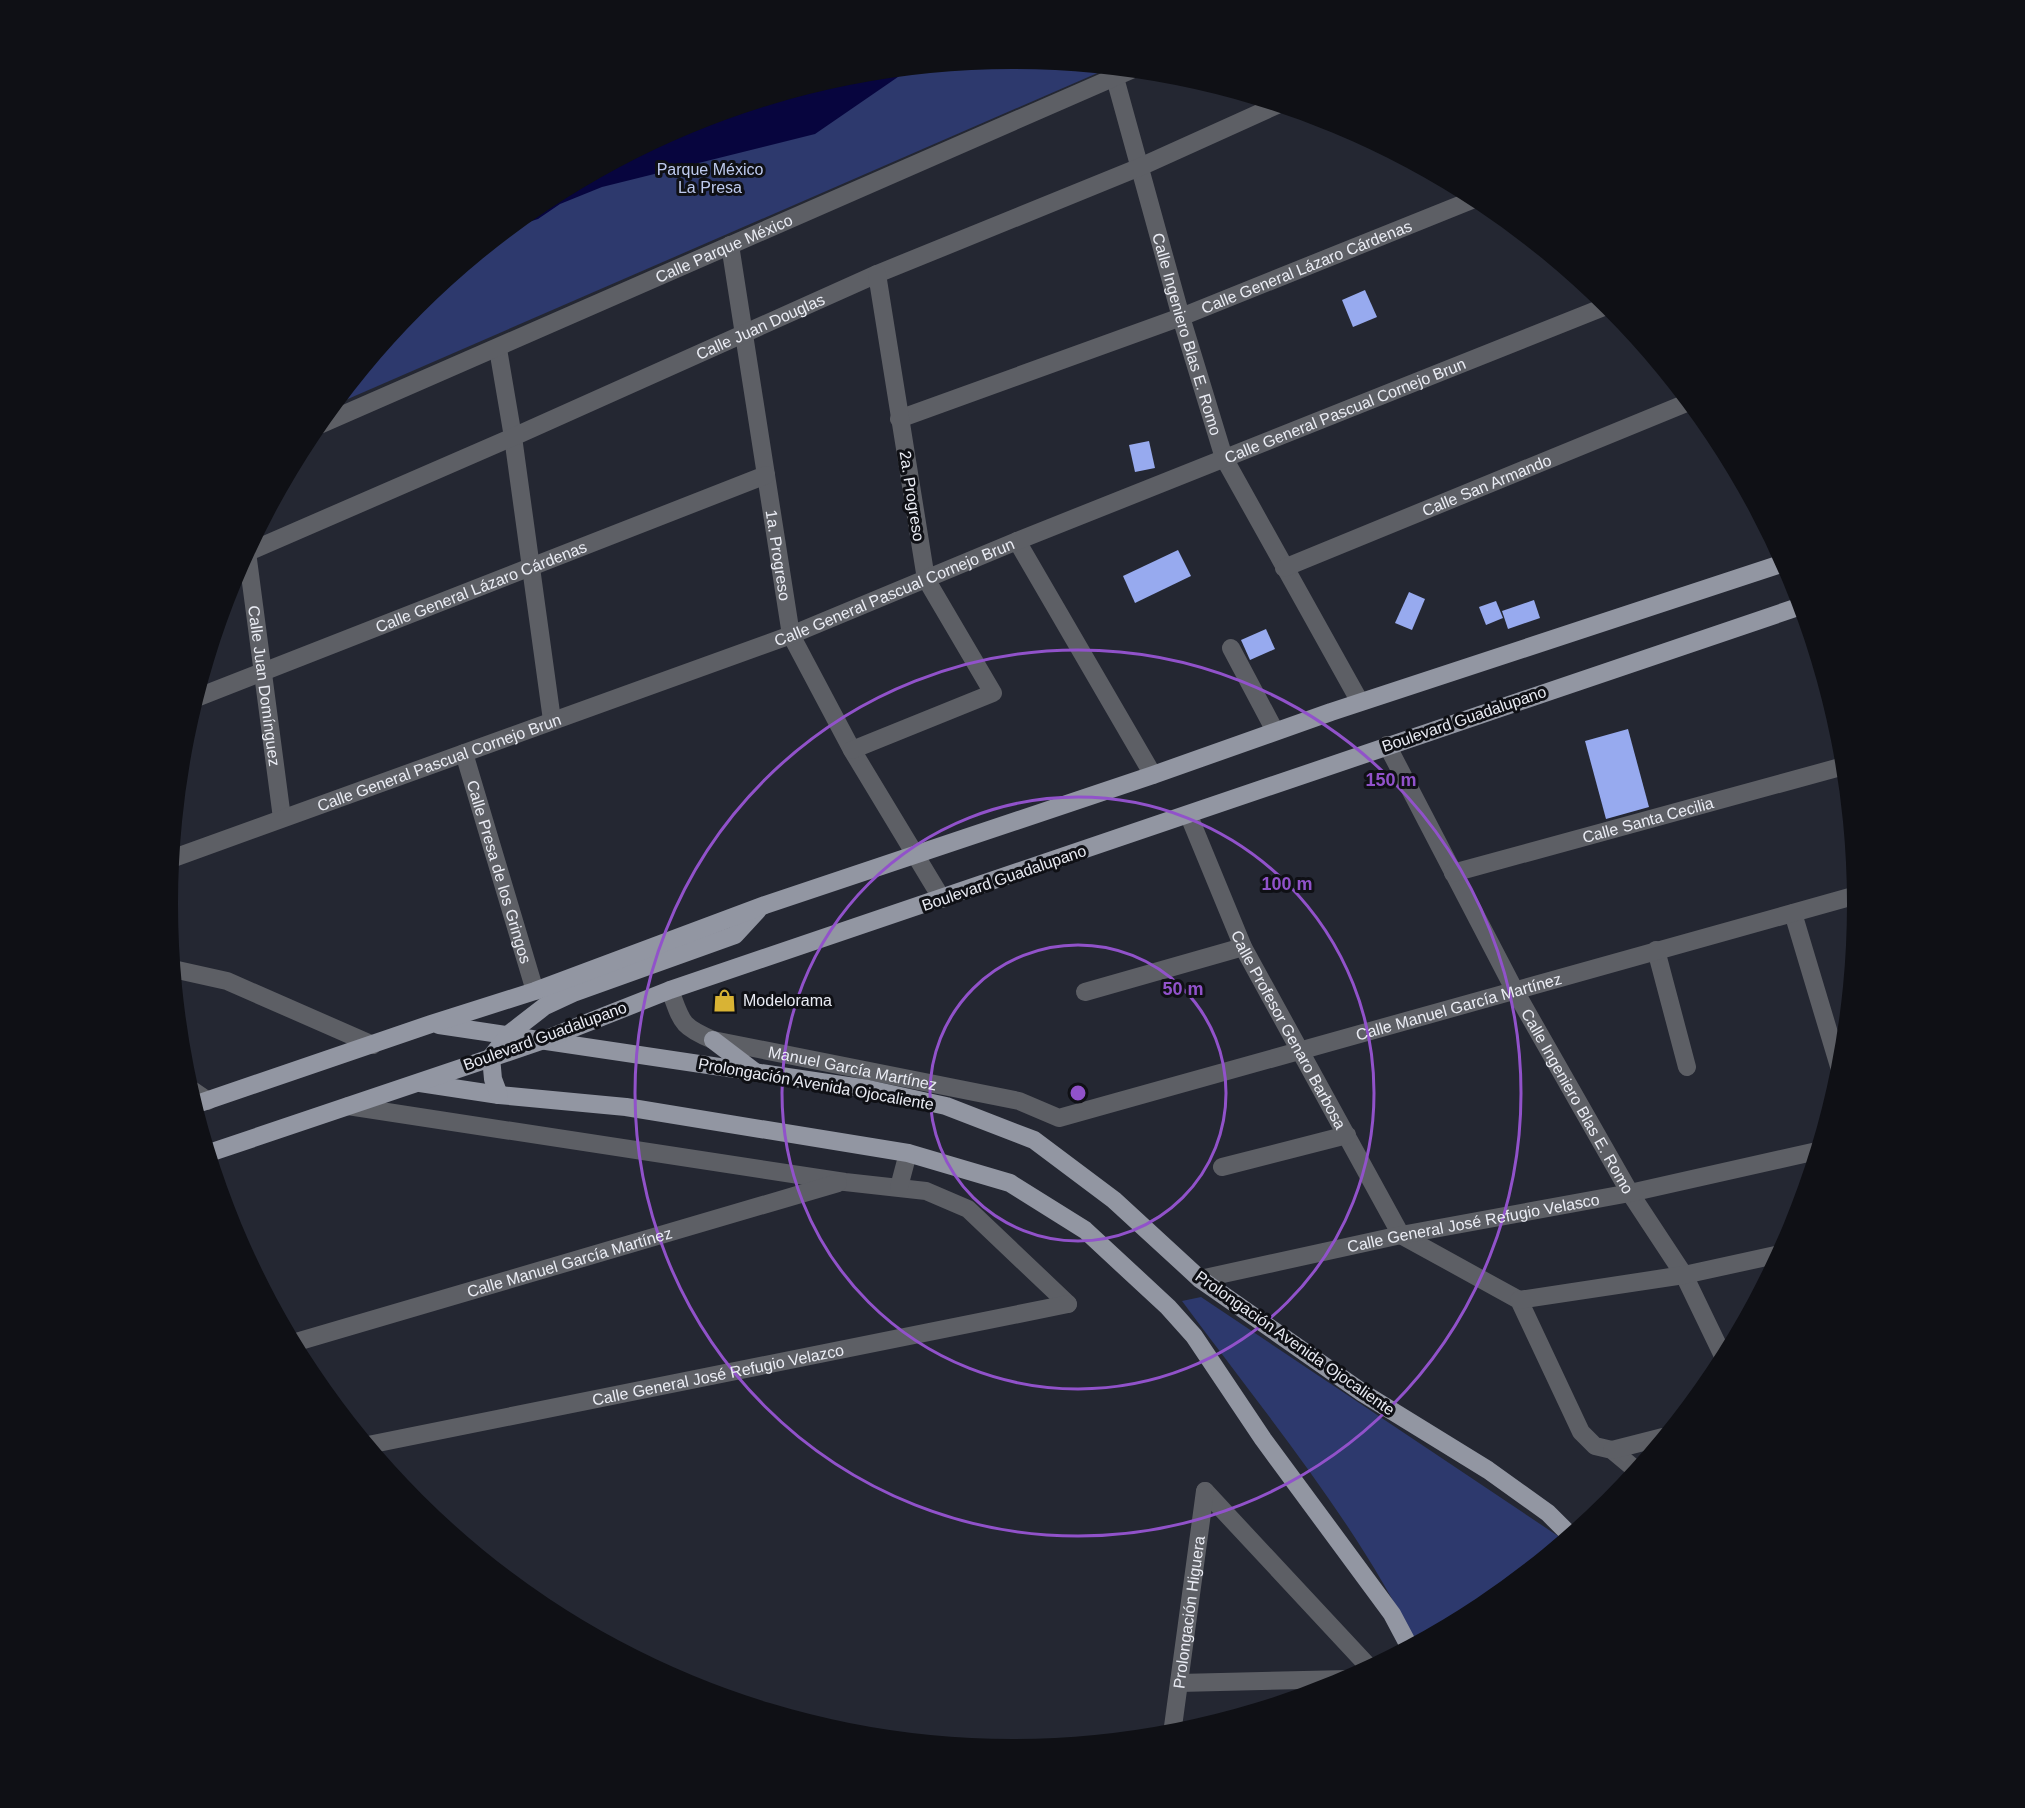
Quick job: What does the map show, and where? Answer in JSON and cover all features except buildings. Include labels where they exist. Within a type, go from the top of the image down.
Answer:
[{"type":"main road","points":[[202,1103],[373,1046],[431,1024],[535,992],[765,905],[1153,775],[1360,702],[1775,566]]},
{"type":"main road","name":"Boulevard Guadalupano","points":[[215,1151],[541,1041],[670,990],[1189,816],[1387,745],[1793,609]]},
{"type":"main road","points":[[499,1095],[493,1079],[491,1057],[509,1034],[545,1006],[573,993],[735,935],[754,913],[765,905]]},
{"type":"main road","name":"Prolongación Avenida Ojocaliente","points":[[431,1024],[868,1089],[946,1106],[1034,1140],[1114,1200],[1200,1279],[1363,1393],[1488,1470],[1548,1513],[1565,1530]]},
{"type":"main road","points":[[713,1040],[756,1073]]},
{"type":"main road","points":[[416,1082],[499,1095],[626,1107],[908,1153],[1010,1183],[1085,1230],[1168,1307],[1194,1336],[1263,1439],[1392,1614],[1406,1640]]},
{"type":"street","name":"Calle Parque México","points":[[334,418],[1119,76]]},
{"type":"street","name":"Calle Ingeniero Blas E. Romo","points":[[1114,78],[1181,317],[1224,458],[1360,702]]},
{"type":"street","name":"Calle Juan Douglas","points":[[259,547],[513,437],[877,274],[1140,167],[1268,109]]},
{"type":"street","name":"Calle General Lázaro Cárdenas","points":[[900,419],[1181,317],[1465,203]]},
{"type":"street","name":"1a. Progreso","points":[[730,245],[791,635],[852,750],[942,899]]},
{"type":"street","name":"2a. Progreso","points":[[852,750],[993,693],[926,579],[877,274]]},
{"type":"street","name":"Calle General Pascual Cornejo Brun","points":[[179,856],[791,635],[1017,541],[1598,309]]},
{"type":"street","points":[[498,348],[513,437],[552,720]]},
{"type":"street","name":"Calle San Armando","points":[[1284,568],[1682,405]]},
{"type":"street","name":"Calle General Lázaro Cárdenas","points":[[204,695],[530,565],[766,475]]},
{"type":"street","points":[[1017,541],[1153,775]]},
{"type":"street","name":"Calle Juan Domínguez","points":[[248,569],[282,818]]},
{"type":"street","points":[[1231,648],[1275,731]]},
{"type":"street","name":"Calle Ingeniero Blas E. Romo","points":[[1387,745],[1515,991],[1630,1193],[1684,1275],[1719,1348]]},
{"type":"street","name":"Calle Presa de los Gringos","points":[[464,753],[535,992]]},
{"type":"street","name":"Calle Santa Cecilia","points":[[1453,873],[1836,768]]},
{"type":"street","name":"Calle Profesor Genaro Barbosa","points":[[1189,816],[1244,947],[1401,1235]]},
{"type":"street","name":"Calle Manuel García Martínez","points":[[1059,1118],[1847,898]]},
{"type":"street","points":[[1793,913],[1834,1051]]},
{"type":"street","points":[[1085,992],[1244,947]]},
{"type":"street","points":[[1656,950],[1687,1067]]},
{"type":"street","points":[[180,971],[227,981],[373,1046]]},
{"type":"street","name":"Manuel García Martínez","points":[[670,990],[682,1022],[690,1030],[713,1040],[1019,1101],[1059,1118]]},
{"type":"street","points":[[348,1106],[844,1182],[899,1187],[908,1153]]},
{"type":"street","points":[[1222,1167],[1347,1135]]},
{"type":"street","name":"Calle General José Refugio Velasco","points":[[1200,1279],[1401,1235],[1630,1193],[1809,1153]]},
{"type":"street","name":"Calle Manuel García Martínez","points":[[301,1341],[844,1182]]},
{"type":"street","name":"Calle General José Refugio Velazco","points":[[376,1443],[1068,1304],[968,1209],[926,1191],[899,1187]]},
{"type":"street","points":[[1401,1235],[1519,1300],[1581,1432],[1595,1446],[1612,1450],[1630,1465]]},
{"type":"street","points":[[1519,1300],[1684,1275],[1769,1256]]},
{"type":"street","points":[[1612,1450],[1652,1440]]},
{"type":"street","name":"Prolongación Higuera","points":[[1173,1723],[1205,1491],[1363,1661]]},
{"type":"street","points":[[1179,1683],[1320,1680]]},
{"type":"green space","name":"Parque México La Presa","points":[[1012,69],[1096,74],[348,399],[385,353],[422,314],[462,276],[504,242],[595,181],[643,155],[693,133],[744,113],[796,97],[904,76]]},
{"type":"green space","points":[[1201,1297],[1558,1536],[1476,1598],[1412,1637],[1366,1554],[1337,1511],[1182,1301]]},
{"type":"shaded area","points":[[898,77],[815,134],[602,187],[560,204],[535,220],[595,181],[643,155],[693,133],[744,113],[796,97]]},
{"type":"place","name":"Modelorama","points":[[725,1000]]}]
